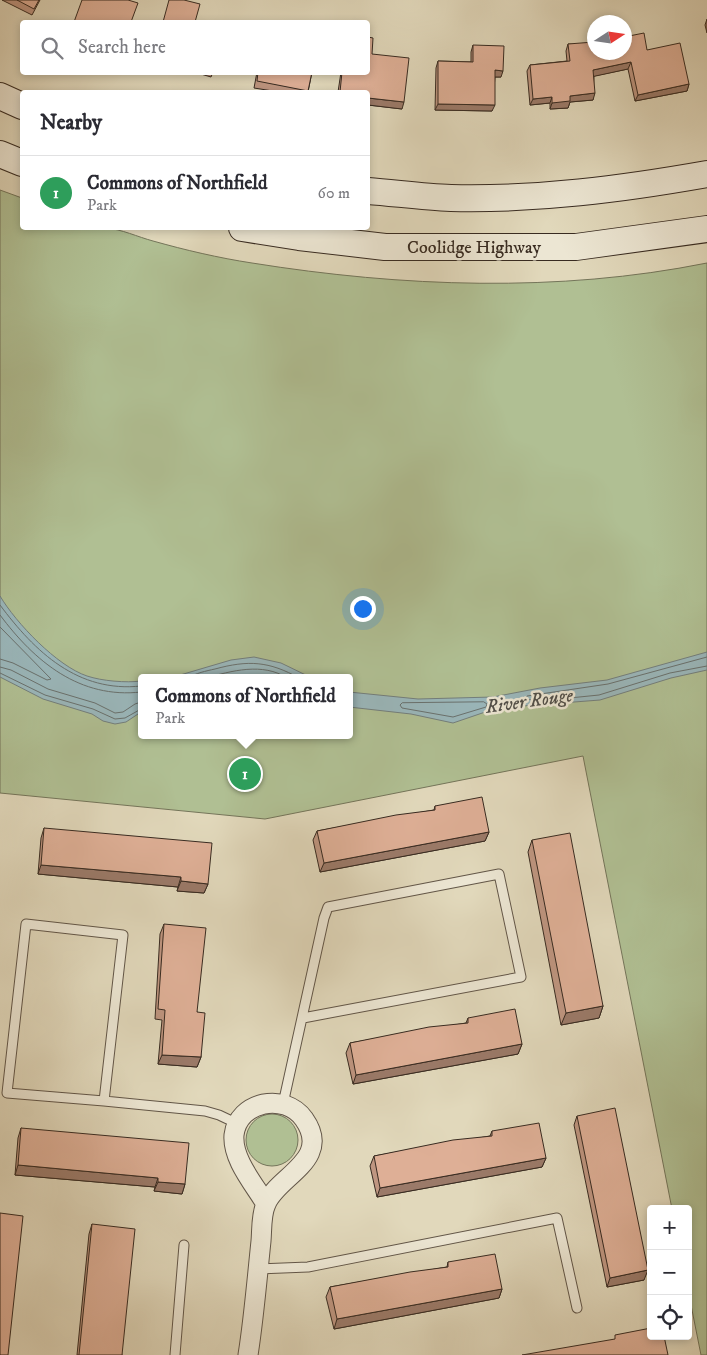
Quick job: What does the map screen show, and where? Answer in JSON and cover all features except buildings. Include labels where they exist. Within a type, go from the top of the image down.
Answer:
[{"type":"main road","points":[[0,96],[20,105]]},
{"type":"main road","points":[[0,154],[20,162]]},
{"type":"main road","points":[[370,191],[451,198],[554,195],[646,184],[707,174]]},
{"type":"main road","name":"Coolidge Highway","points":[[255,230],[385,247],[576,247],[707,229]]},
{"type":"street","points":[[248,1355],[266,1204],[304,1163],[310,1151],[310,1138],[304,1119],[296,1111],[283,1104],[264,1103],[254,1107],[238,1124],[234,1135],[238,1155],[266,1204]]},
{"type":"lane","points":[[283,1104],[302,1018],[328,907],[499,874],[521,977],[302,1018]]},
{"type":"lane","points":[[104,1101],[123,935],[26,924],[6,1093],[204,1111],[220,1115],[238,1124]]},
{"type":"lane","points":[[258,1269],[308,1267],[557,1218],[577,1308]]},
{"type":"lane","points":[[175,1355],[184,1245]]},
{"type":"green space","points":[[0,190],[20,197],[20,230],[118,230],[177,248],[227,259],[365,277],[480,283],[537,283],[651,273],[707,263],[707,1355],[701,1355],[692,1310],[692,1205],[671,1205],[583,756],[265,819],[0,793]]},
{"type":"green space","points":[[267,1114],[277,1114],[291,1121],[298,1135],[298,1145],[291,1159],[277,1166],[267,1166],[257,1162],[250,1155],[246,1145],[246,1135],[250,1125],[257,1118]]},
{"type":"water","points":[[0,596],[16,618],[38,642],[75,671],[93,678],[138,681],[138,714],[126,722],[115,724],[103,721],[92,714],[43,699],[0,677]]},
{"type":"water","name":"River Rouge","points":[[707,652],[707,670],[671,678],[600,700],[497,708],[453,723],[411,714],[353,707],[353,692],[418,699],[493,697],[540,688],[607,680]]},
{"type":"water","points":[[254,657],[281,663],[304,674],[184,674],[231,660]]},
{"type":"place","name":"Commons of Northfield","points":[[245,774]]}]
